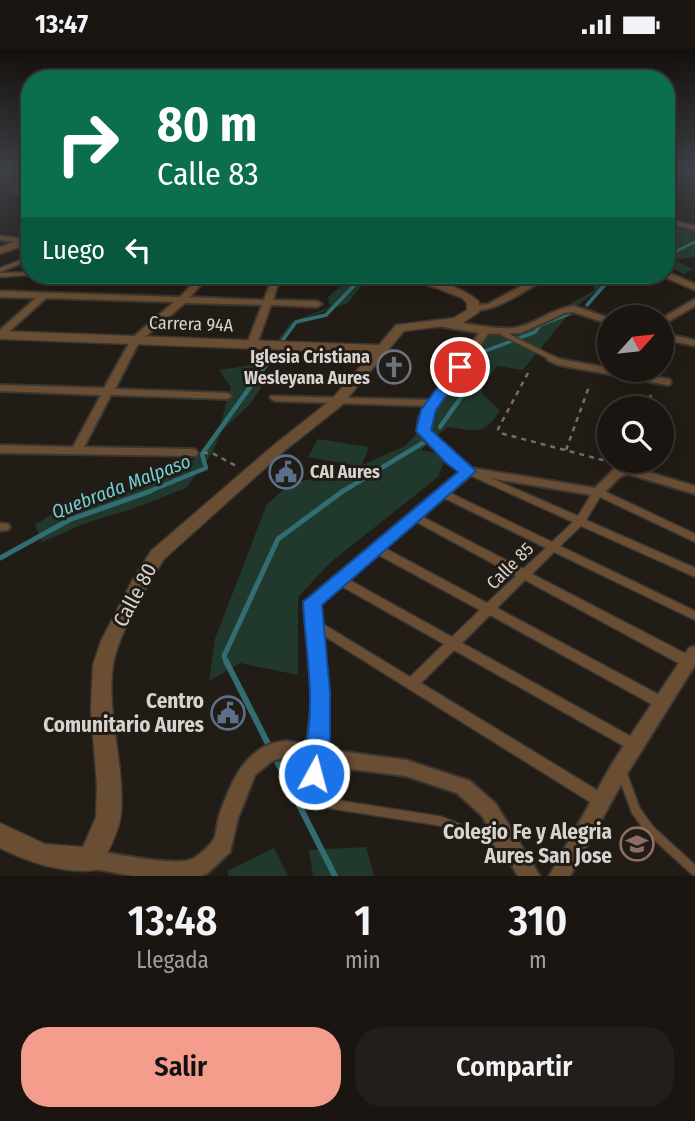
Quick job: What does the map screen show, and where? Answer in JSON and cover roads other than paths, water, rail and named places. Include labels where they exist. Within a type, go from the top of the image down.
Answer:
[{"type":"street","points":[[675,223],[695,228]]},
{"type":"street","points":[[0,238],[21,240]]},
{"type":"street","points":[[0,251],[21,242]]},
{"type":"street","points":[[0,272],[21,262]]},
{"type":"street","points":[[0,272],[21,273]]},
{"type":"street","points":[[675,278],[695,287]]},
{"type":"street","points":[[77,450],[135,340],[197,284]]},
{"type":"street","points":[[252,344],[274,284]]},
{"type":"street","points":[[432,285],[466,296],[475,308],[490,306],[531,284]]},
{"type":"street","points":[[0,294],[317,304]]},
{"type":"street","points":[[0,335],[42,297]]},
{"type":"street","points":[[674,315],[695,302]]},
{"type":"street","name":"Calle 80","points":[[91,860],[108,817],[103,665],[111,641],[157,555],[340,399],[400,328],[457,321],[468,317],[475,308]]},
{"type":"street","points":[[435,323],[502,333],[517,331],[563,310],[574,309],[597,317]]},
{"type":"street","points":[[485,331],[425,417],[423,431],[451,460],[468,471],[695,573]]},
{"type":"street","name":"Carrera 94A","points":[[0,335],[381,349]]},
{"type":"street","points":[[674,339],[695,343]]},
{"type":"street","points":[[0,388],[108,394],[228,396]]},
{"type":"street","points":[[275,398],[435,403]]},
{"type":"street","points":[[0,449],[192,453]]},
{"type":"street","name":"Calle 85","points":[[411,684],[582,520],[598,492],[624,467],[695,490]]},
{"type":"street","points":[[314,755],[318,738],[319,692],[312,602],[468,471],[598,492],[695,538]]},
{"type":"street","points":[[442,493],[695,616]]},
{"type":"street","points":[[415,517],[524,575],[692,657],[600,800],[559,876]]},
{"type":"street","points":[[377,549],[662,702]]},
{"type":"street","points":[[338,579],[634,745]]},
{"type":"street","points":[[314,624],[600,800]]},
{"type":"street","points":[[0,835],[43,856],[188,871],[201,866],[223,845],[228,818],[248,770],[267,754],[287,749],[406,768],[463,787],[489,810],[530,876]]},
{"type":"lane","points":[[502,333],[559,362],[597,369]]},
{"type":"lane","points":[[314,755],[314,793],[318,802],[440,821],[513,851]]},
{"type":"lane","points":[[620,768],[636,811],[650,830],[695,871]]},
{"type":"waterway","points":[[675,252],[695,242]]},
{"type":"waterway","name":"Quebrada Malpaso","points":[[269,359],[296,322],[326,315],[355,284]]},
{"type":"waterway","points":[[587,305],[605,284]]},
{"type":"waterway","points":[[478,359],[480,353],[535,332],[540,325],[576,311]]},
{"type":"waterway","name":"Quebrada Malpaso","points":[[145,493],[206,468],[202,454],[271,358]]},
{"type":"waterway","points":[[440,427],[467,389],[478,358]]},
{"type":"waterway","points":[[342,492],[426,441]]},
{"type":"waterway","name":"Quebrada Malpaso","points":[[0,558],[69,520],[151,491]]},
{"type":"waterway","points":[[227,663],[224,656],[278,539],[342,492]]},
{"type":"waterway","points":[[227,663],[335,876]]},
{"type":"place","name":"Iglesia Cristiana Wesleyana Aures","points":[[394,367]]},
{"type":"place","name":"CAI Aures","points":[[286,472]]},
{"type":"place","name":"Centro Comunitario Aures","points":[[228,713]]},
{"type":"place","name":"Colegio Fe y Alegria Aures San Jose","points":[[637,844]]}]
